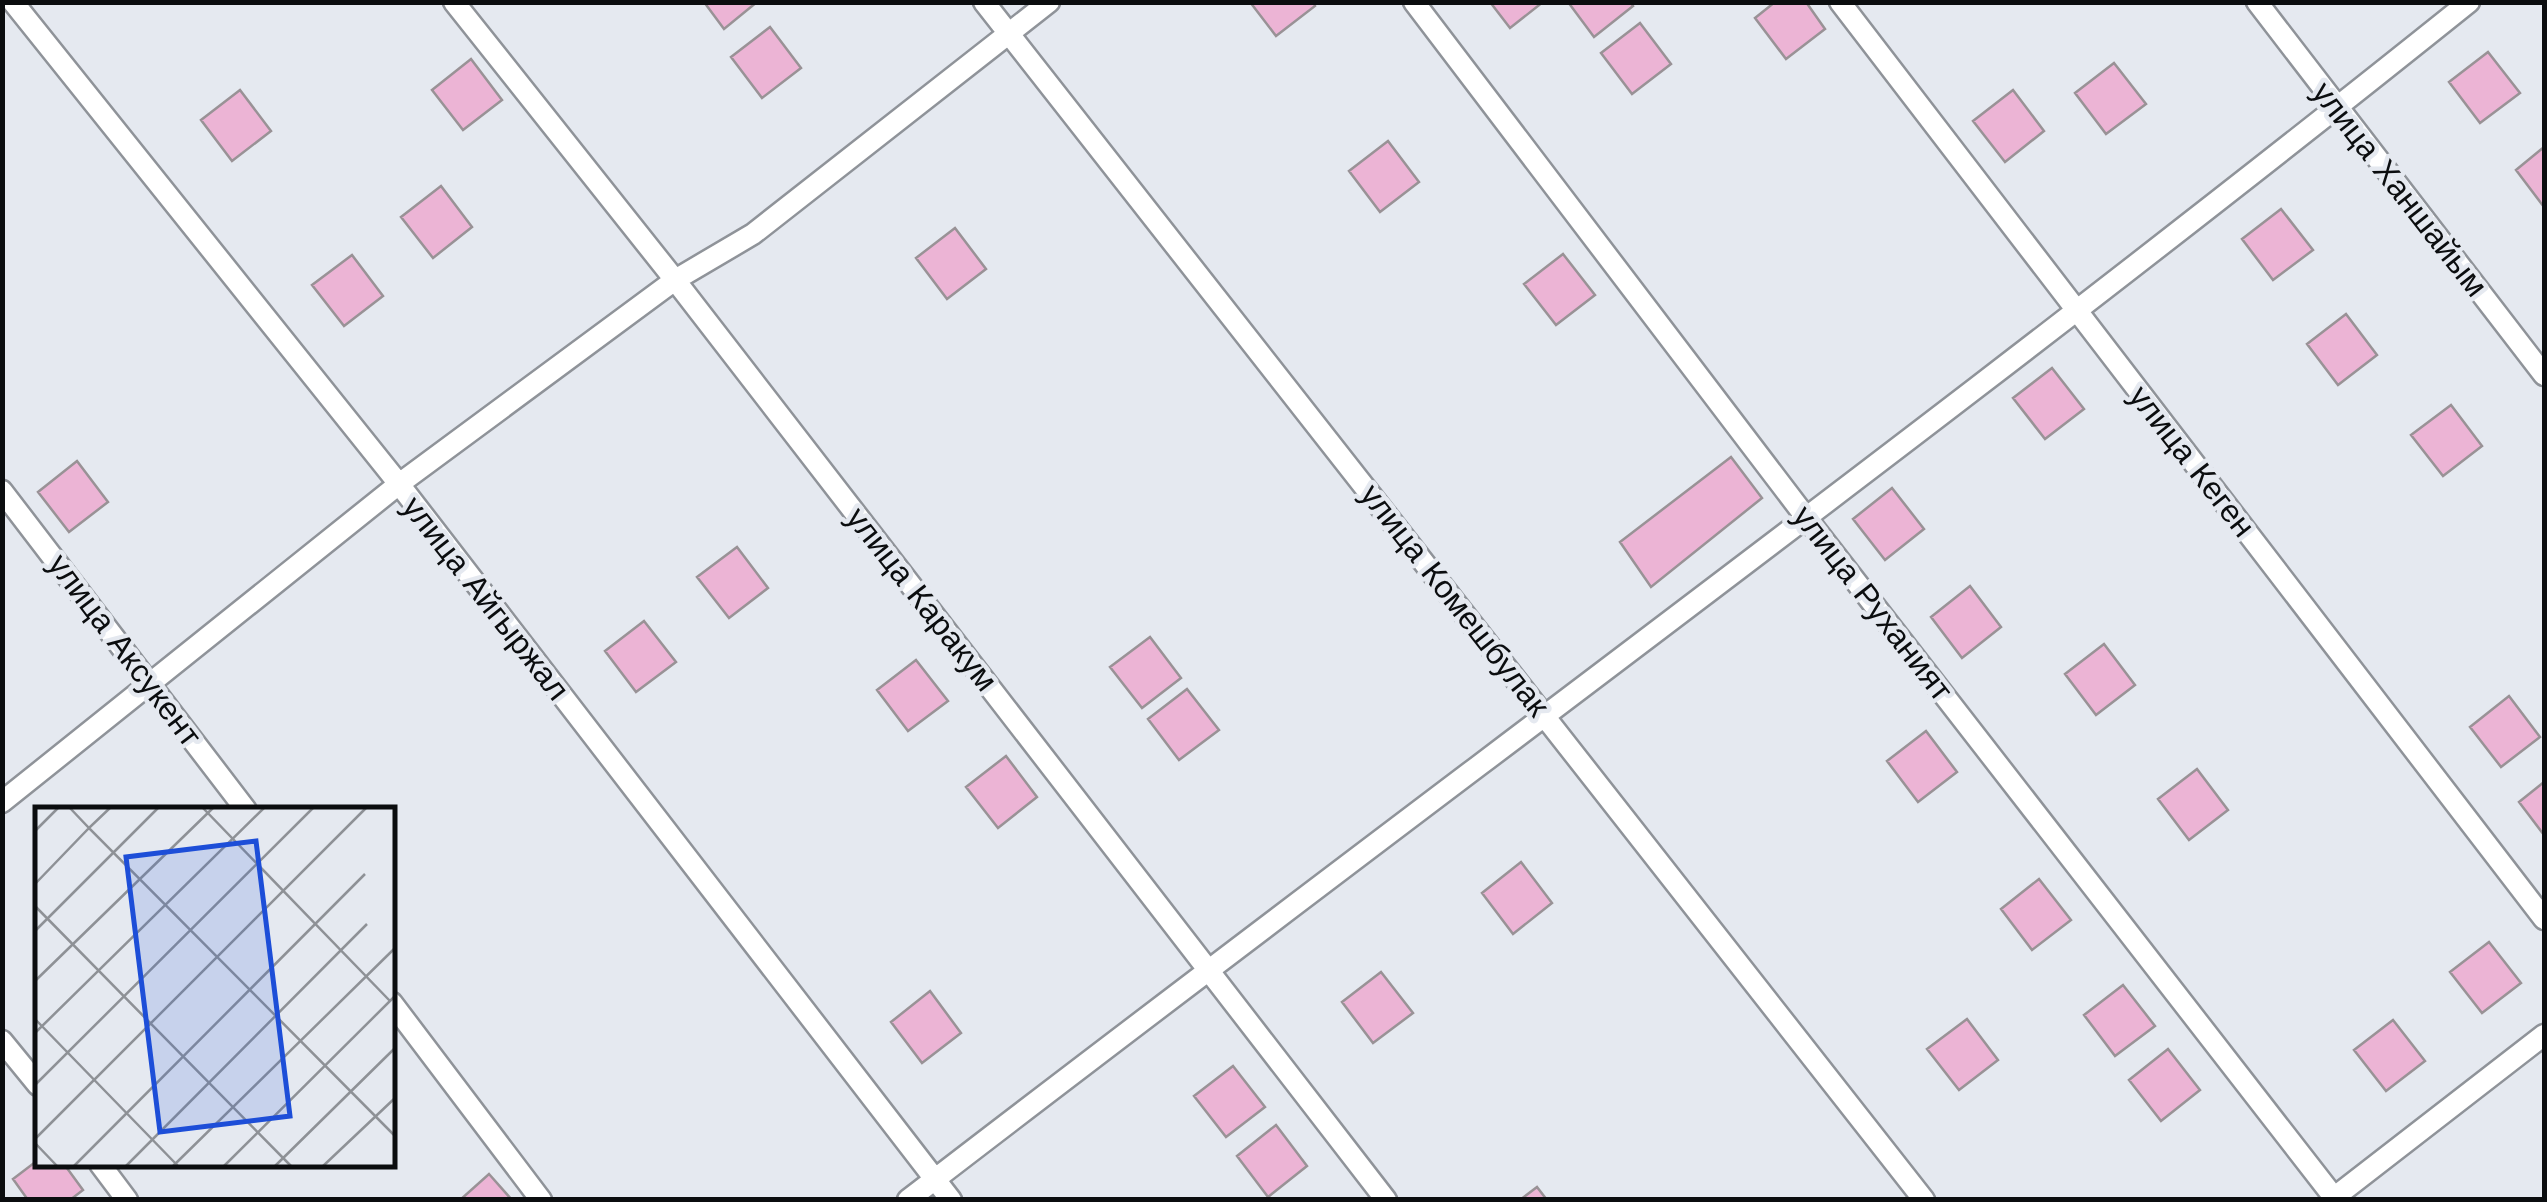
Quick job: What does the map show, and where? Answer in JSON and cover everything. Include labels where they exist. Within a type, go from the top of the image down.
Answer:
[{"type":"street","name":"улица Айгыржал","points":[[14,2],[399,484],[951,1200]]},
{"type":"street","name":"улица Каракум","points":[[454,2],[675,280],[1386,1200]]},
{"type":"street","name":"улица Комешбулак","points":[[984,2],[1924,1200]]},
{"type":"street","points":[[2,802],[399,484],[675,280],[752,234],[1049,2]]},
{"type":"street","name":"улица Руханият","points":[[1414,2],[1808,520],[2334,1199]]},
{"type":"street","name":"улица Кеген","points":[[1840,2],[2544,919]]},
{"type":"street","name":"улица Ханшайым","points":[[2257,2],[2544,375]]},
{"type":"street","points":[[908,1200],[1209,968],[1808,520],[2469,2]]},
{"type":"street","name":"улица Аксукент","points":[[2,491],[244,807]]},
{"type":"street","points":[[395,1007],[542,1200]]},
{"type":"street","points":[[2334,1199],[2544,1035]]},
{"type":"street","points":[[2,1041],[35,1082]]},
{"type":"street","points":[[102,1167],[127,1200]]},
{"type":"building","points":[[704,2],[757,2],[724,29]]},
{"type":"building","points":[[1250,2],[1313,2],[1315,6],[1276,36]]},
{"type":"building","points":[[1490,2],[1543,2],[1510,28]]},
{"type":"building","points":[[1568,2],[1630,2],[1633,6],[1594,37]]},
{"type":"building","points":[[1775,2],[1806,2],[1825,29],[1786,59],[1755,18]]},
{"type":"building","points":[[1640,23],[1671,64],[1632,94],[1601,53]]},
{"type":"building","points":[[770,27],[801,68],[762,98],[731,57]]},
{"type":"building","points":[[2488,52],[2520,93],[2480,123],[2449,82]]},
{"type":"building","points":[[471,59],[502,100],[463,130],[432,90]]},
{"type":"building","points":[[2114,63],[2146,104],[2106,134],[2075,93]]},
{"type":"building","points":[[240,90],[271,131],[232,161],[201,120]]},
{"type":"building","points":[[2013,90],[2044,131],[2005,162],[1973,121]]},
{"type":"building","points":[[1388,141],[1419,182],[1380,212],[1349,171]]},
{"type":"building","points":[[2544,147],[2544,207],[2516,170]]},
{"type":"building","points":[[441,186],[472,227],[433,258],[401,217]]},
{"type":"building","points":[[2281,209],[2313,250],[2273,280],[2242,239]]},
{"type":"building","points":[[955,228],[986,269],[947,299],[916,258]]},
{"type":"building","points":[[1563,254],[1595,295],[1556,325],[1524,284]]},
{"type":"building","points":[[352,255],[383,296],[344,326],[312,285]]},
{"type":"building","points":[[2346,314],[2377,355],[2338,385],[2307,344]]},
{"type":"building","points":[[2052,368],[2084,409],[2045,439],[2013,398]]},
{"type":"building","points":[[2451,405],[2482,446],[2443,476],[2411,435]]},
{"type":"building","points":[[1731,457],[1762,498],[1651,587],[1620,542]]},
{"type":"building","points":[[77,461],[108,502],[69,532],[38,492]]},
{"type":"building","points":[[1892,488],[1924,529],[1885,560],[1853,519]]},
{"type":"building","points":[[737,547],[768,588],[729,618],[697,577]]},
{"type":"building","points":[[1970,586],[2001,627],[1962,658],[1931,617]]},
{"type":"building","points":[[644,621],[676,662],[636,692],[605,651]]},
{"type":"building","points":[[1150,637],[1181,678],[1142,708],[1110,667]]},
{"type":"building","points":[[2104,644],[2135,685],[2096,715],[2065,674]]},
{"type":"building","points":[[916,660],[948,701],[908,731],[877,690]]},
{"type":"building","points":[[1187,689],[1219,730],[1179,760],[1148,719]]},
{"type":"building","points":[[2509,696],[2540,737],[2501,767],[2470,727]]},
{"type":"building","points":[[1926,731],[1957,772],[1918,802],[1887,761]]},
{"type":"building","points":[[1006,756],[1037,797],[998,828],[966,787]]},
{"type":"building","points":[[2197,769],[2228,810],[2189,840],[2158,799]]},
{"type":"building","points":[[2544,782],[2544,835],[2519,802]]},
{"type":"building","points":[[1521,862],[1552,903],[1513,934],[1482,893]]},
{"type":"building","points":[[2039,879],[2071,920],[2032,950],[2001,909]]},
{"type":"building","points":[[2489,942],[2521,983],[2482,1013],[2450,972]]},
{"type":"building","points":[[1381,972],[1413,1013],[1373,1043],[1342,1002]]},
{"type":"building","points":[[2123,985],[2155,1026],[2115,1056],[2084,1015]]},
{"type":"building","points":[[930,991],[961,1033],[922,1063],[891,1022]]},
{"type":"building","points":[[1967,1019],[1998,1060],[1959,1090],[1927,1049]]},
{"type":"building","points":[[2393,1020],[2425,1061],[2386,1091],[2354,1050]]},
{"type":"building","points":[[2168,1049],[2200,1090],[2161,1121],[2129,1080]]},
{"type":"building","points":[[1233,1066],[1265,1107],[1226,1137],[1194,1096]]},
{"type":"building","points":[[1276,1125],[1307,1166],[1268,1197],[1237,1156]]},
{"type":"building","points":[[35,1162],[35,1167],[66,1167],[83,1190],[70,1200],[28,1200],[13,1179]]},
{"type":"building","points":[[489,1174],[512,1200],[460,1200]]},
{"type":"building","points":[[1537,1187],[1547,1200],[1520,1200]]}]
